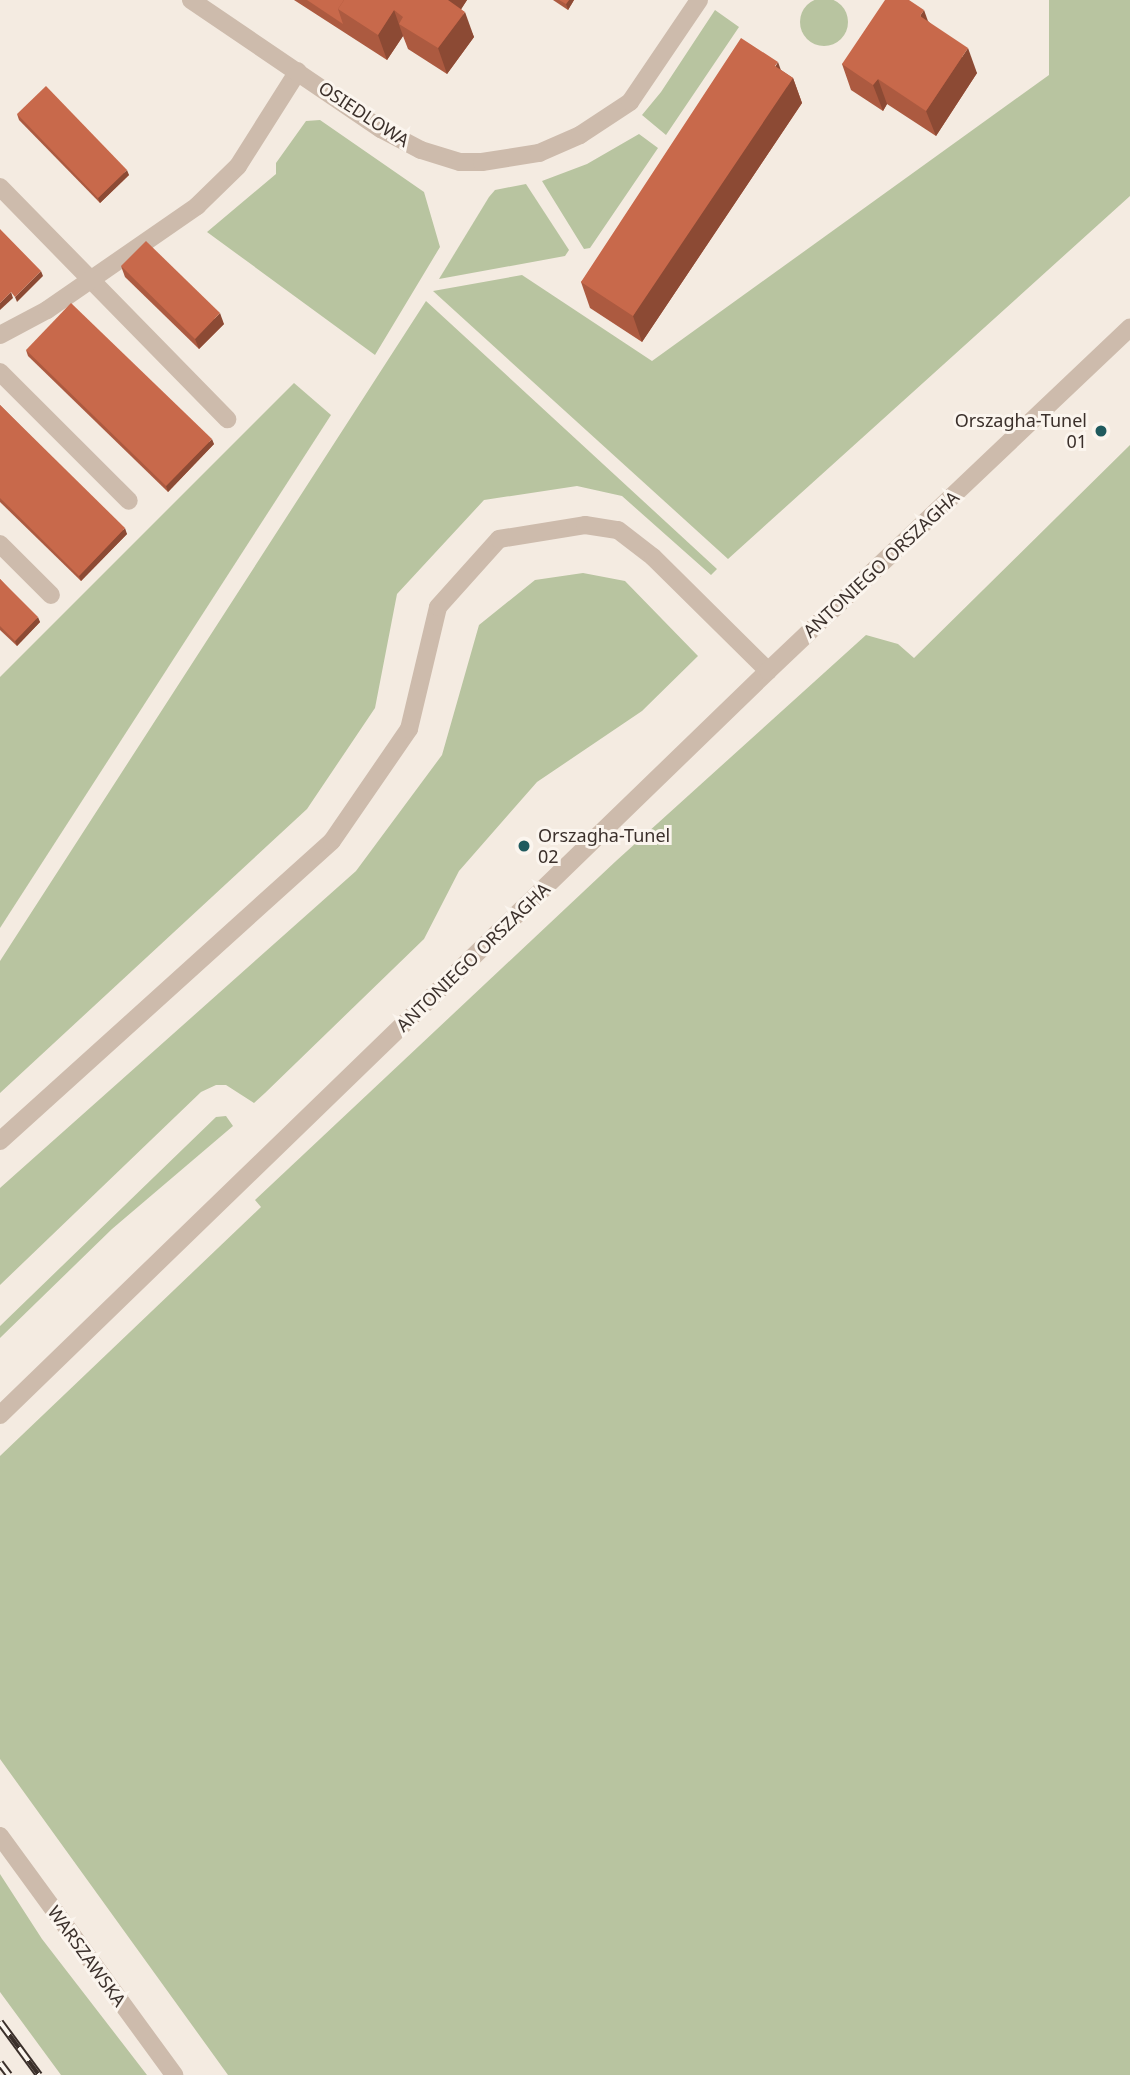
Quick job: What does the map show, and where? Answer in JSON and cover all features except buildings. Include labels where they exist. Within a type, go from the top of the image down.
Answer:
[{"type":"street","name":"OSIEDLOWA","points":[[191,0],[381,129],[421,150],[460,162],[494,162],[539,153],[580,135],[630,102],[699,0]]},
{"type":"street","points":[[0,335],[47,310],[197,206],[238,166],[298,71]]},
{"type":"street","points":[[0,187],[227,419]]},
{"type":"street","name":"ANTONIEGO ORSZAGHA","points":[[0,1415],[768,671],[1130,327]]},
{"type":"street","points":[[0,372],[129,501]]},
{"type":"street","points":[[0,1141],[332,841],[409,729],[438,607],[499,539],[585,525],[618,530],[653,557],[768,671]]},
{"type":"street","points":[[0,544],[51,595]]},
{"type":"street","name":"WARSZAWSKA","points":[[0,1836],[174,2075]]},
{"type":"green space","points":[[824,-2],[841,5],[848,22],[841,39],[824,46],[807,39],[800,22],[807,5]]},
{"type":"green space","points":[[1049,0],[1130,0],[1130,196],[728,559],[433,291],[522,275],[652,361],[1049,75]]},
{"type":"green space","points":[[715,10],[739,27],[666,135],[642,115],[661,92]]},
{"type":"green space","points":[[320,120],[424,192],[440,247],[375,355],[207,232],[276,174],[276,163],[306,121]]},
{"type":"green space","points":[[639,134],[658,148],[590,248],[584,249],[542,181],[587,164]]},
{"type":"green space","points":[[526,184],[569,250],[565,256],[439,279],[495,190]]},
{"type":"green space","points":[[426,301],[717,569],[711,575],[622,496],[577,486],[484,500],[397,594],[375,708],[307,809],[0,1093],[0,961]]},
{"type":"green space","points":[[294,383],[331,415],[0,928],[0,677]]},
{"type":"green space","points":[[1130,445],[1130,2075],[228,2075],[0,1759],[0,1456],[261,1207],[255,1200],[616,861],[866,635],[898,644],[914,658]]},
{"type":"green space","points":[[583,573],[625,581],[698,656],[642,711],[537,782],[459,871],[424,939],[254,1103],[226,1085],[216,1085],[201,1092],[0,1285],[0,1188],[356,871],[442,755],[479,625],[535,580]]},
{"type":"green space","points":[[226,1116],[233,1126],[112,1229],[0,1338],[0,1326],[216,1117]]},
{"type":"green space","points":[[0,1874],[42,1939],[147,2075],[61,2075],[0,1992]]},
{"type":"railway","points":[[0,2022],[39,2075]]},
{"type":"railway","points":[[0,2063],[9,2075]]},
{"type":"place","name":"Orszagha-Tunel 01","points":[[1101,431]]},
{"type":"place","name":"Orszagha-Tunel 02","points":[[524,846]]}]
